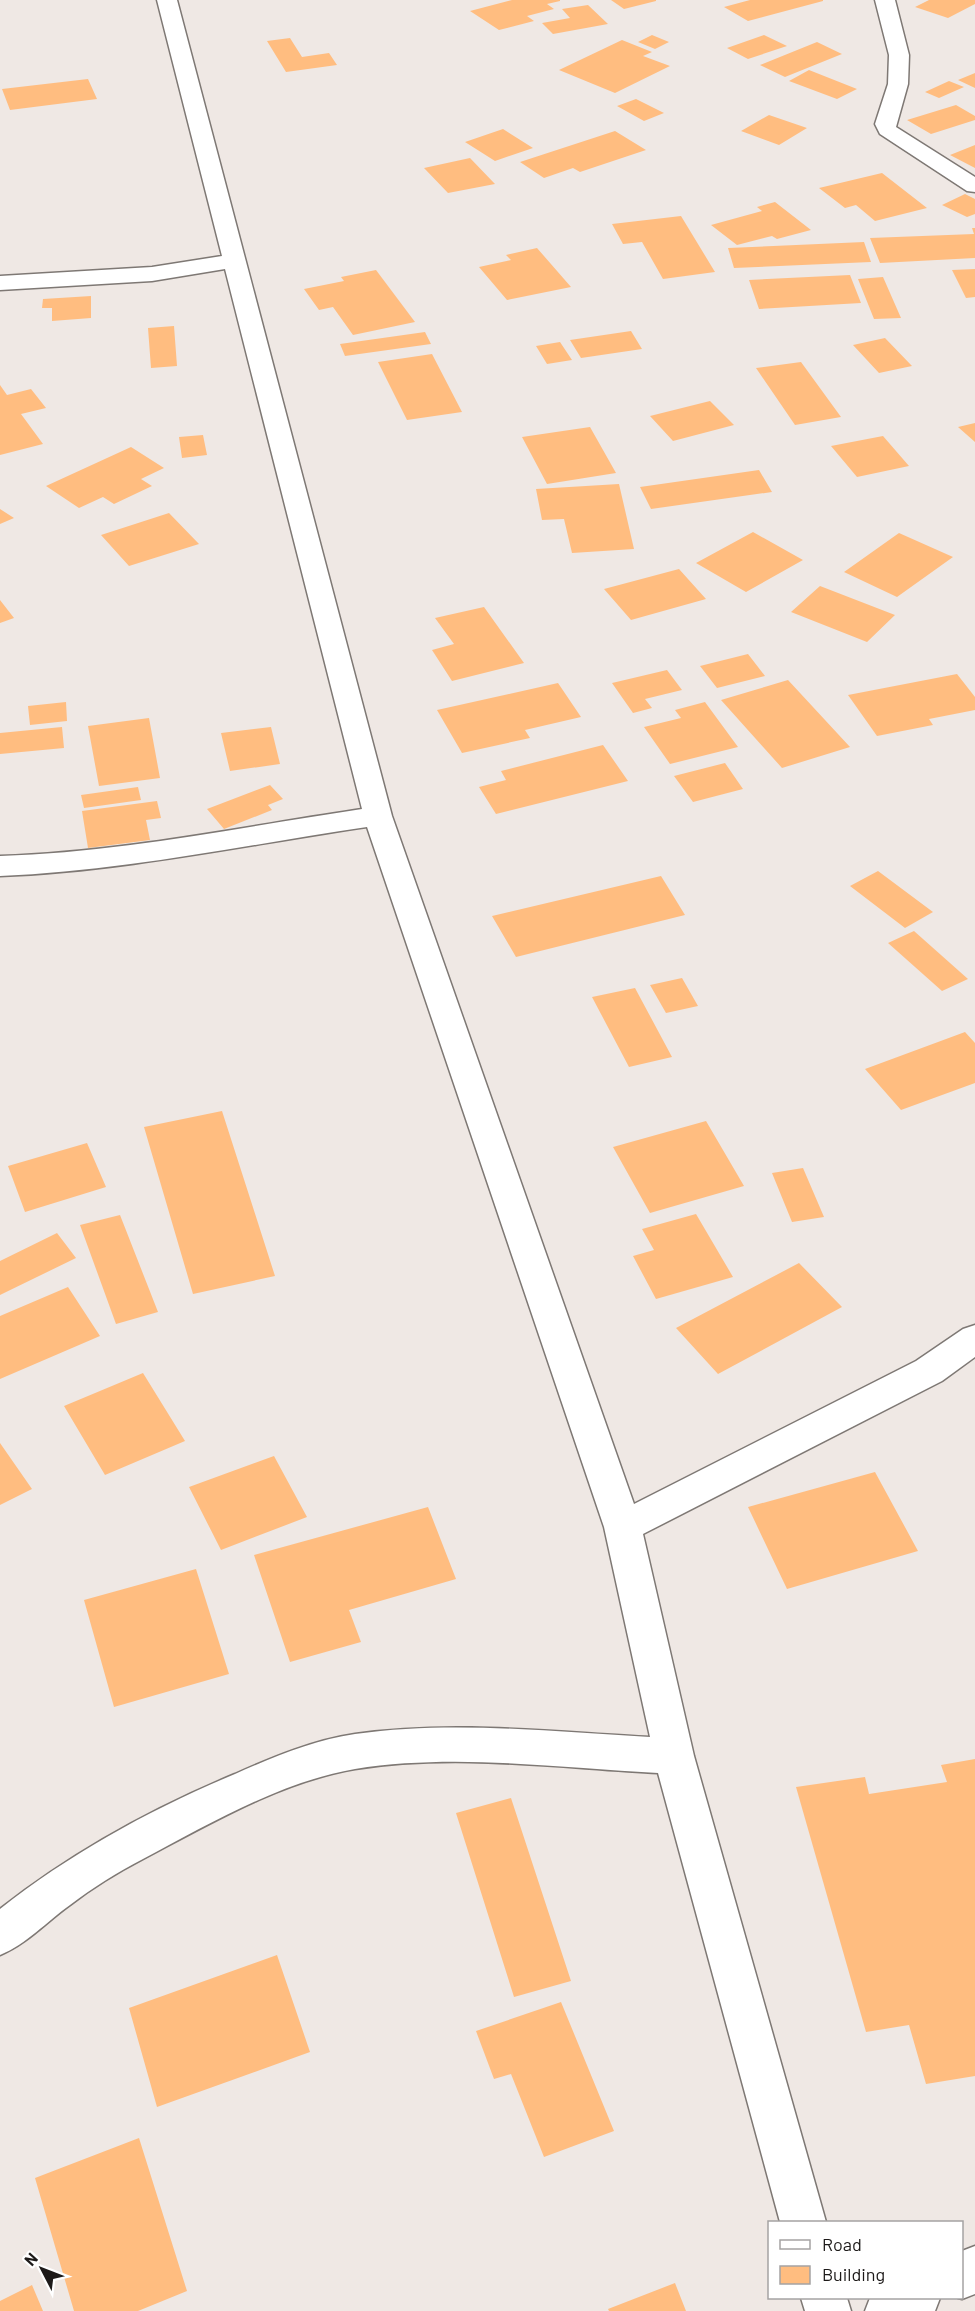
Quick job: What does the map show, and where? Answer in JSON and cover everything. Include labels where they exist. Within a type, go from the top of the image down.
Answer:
[{"type":"street","points":[[167,0],[378,816],[622,1527],[674,1756],[802,2221]]},
{"type":"street","points":[[885,0],[899,55],[898,84],[885,124],[887,130],[975,186]]},
{"type":"street","points":[[0,283],[152,274],[233,261]]},
{"type":"street","points":[[0,866],[77,862],[174,849],[281,829],[378,816]]},
{"type":"street","points":[[622,1527],[929,1371],[975,1339]]},
{"type":"street","points":[[0,1935],[55,1891],[122,1849],[208,1804],[285,1772],[354,1752],[444,1744],[674,1756]]},
{"type":"street","points":[[888,2311],[914,2299]]},
{"type":"building","points":[[512,0],[560,1],[547,4],[554,9],[527,16],[534,21],[499,30],[470,11]]},
{"type":"building","points":[[611,0],[656,0],[656,1],[624,9]]},
{"type":"building","points":[[750,0],[823,1],[748,21],[724,7]]},
{"type":"building","points":[[929,0],[975,0],[975,4],[948,18],[915,7]]},
{"type":"building","points":[[588,5],[608,24],[553,34],[542,23],[570,18],[562,9]]},
{"type":"building","points":[[652,35],[669,42],[655,49],[638,42]]},
{"type":"building","points":[[764,35],[787,46],[748,59],[727,48]]},
{"type":"building","points":[[290,38],[302,57],[329,53],[337,65],[286,72],[267,41]]},
{"type":"building","points":[[622,40],[652,52],[643,56],[670,66],[615,93],[559,70]]},
{"type":"building","points":[[817,42],[842,54],[785,77],[760,65]]},
{"type":"building","points":[[809,70],[857,89],[837,99],[789,81]]},
{"type":"building","points":[[975,73],[975,88],[958,80]]},
{"type":"building","points":[[88,79],[97,99],[10,110],[2,89]]},
{"type":"building","points":[[949,81],[964,87],[939,98],[925,92]]},
{"type":"building","points":[[636,99],[664,113],[644,121],[617,106]]},
{"type":"building","points":[[956,105],[975,116],[975,120],[931,134],[907,120]]},
{"type":"building","points":[[769,115],[807,128],[779,145],[741,131]]},
{"type":"building","points":[[503,129],[533,148],[495,161],[465,142]]},
{"type":"building","points":[[615,131],[646,150],[580,172],[573,168],[544,178],[520,162]]},
{"type":"building","points":[[975,145],[975,168],[950,155]]},
{"type":"building","points":[[470,158],[495,184],[448,193],[424,168]]},
{"type":"building","points":[[882,173],[927,208],[875,221],[856,205],[845,208],[819,188]]},
{"type":"building","points":[[965,194],[975,199],[975,214],[967,217],[942,205]]},
{"type":"building","points":[[775,202],[811,230],[777,239],[772,236],[737,245],[711,225],[762,211],[757,207]]},
{"type":"building","points":[[681,216],[715,272],[663,279],[642,242],[623,244],[612,224]]},
{"type":"building","points":[[972,228],[975,228],[975,258],[880,263],[870,238],[974,234]]},
{"type":"building","points":[[864,242],[871,262],[734,268],[728,248]]},
{"type":"building","points":[[537,248],[571,287],[507,300],[479,267],[511,260],[506,255]]},
{"type":"building","points":[[975,269],[975,297],[966,298],[952,270]]},
{"type":"building","points":[[376,270],[415,322],[353,335],[333,307],[319,310],[304,289],[344,281],[341,277]]},
{"type":"building","points":[[850,275],[861,303],[759,309],[749,280]]},
{"type":"building","points":[[883,277],[901,318],[874,319],[858,279]]},
{"type":"building","points":[[91,296],[91,318],[52,321],[52,308],[42,308],[43,299]]},
{"type":"building","points":[[174,326],[177,366],[151,368],[148,328]]},
{"type":"building","points":[[631,331],[642,349],[581,358],[570,340]]},
{"type":"building","points":[[425,332],[431,344],[345,356],[340,344]]},
{"type":"building","points":[[885,338],[912,366],[879,373],[853,345]]},
{"type":"building","points":[[560,342],[572,360],[547,364],[536,346]]},
{"type":"building","points":[[432,354],[462,412],[407,420],[378,362]]},
{"type":"building","points":[[801,362],[841,417],[795,425],[756,368]]},
{"type":"building","points":[[0,385],[7,395],[31,389],[46,408],[21,414],[43,444],[0,455]]},
{"type":"building","points":[[710,401],[734,425],[673,441],[650,416]]},
{"type":"building","points":[[975,423],[975,442],[958,427]]},
{"type":"building","points":[[590,427],[616,473],[547,484],[522,437]]},
{"type":"building","points":[[203,435],[207,455],[182,458],[179,437]]},
{"type":"building","points":[[883,436],[909,466],[857,477],[831,446]]},
{"type":"building","points":[[131,447],[164,468],[141,479],[152,486],[114,504],[103,497],[79,508],[46,486]]},
{"type":"building","points":[[759,470],[772,492],[651,509],[640,487]]},
{"type":"building","points":[[619,484],[634,549],[572,553],[564,519],[542,520],[536,489]]},
{"type":"building","points":[[0,509],[14,518],[0,524]]},
{"type":"building","points":[[169,513],[199,544],[129,566],[101,535]]},
{"type":"building","points":[[753,532],[803,560],[746,592],[696,563]]},
{"type":"building","points":[[899,533],[953,557],[897,597],[844,572]]},
{"type":"building","points":[[679,569],[706,599],[631,620],[604,589]]},
{"type":"building","points":[[820,586],[895,615],[867,642],[791,612]]},
{"type":"building","points":[[0,600],[14,618],[0,623]]},
{"type":"building","points":[[484,607],[524,663],[452,681],[432,650],[454,644],[435,618]]},
{"type":"building","points":[[748,654],[765,676],[717,688],[700,666]]},
{"type":"building","points":[[667,670],[682,690],[645,699],[652,708],[633,713],[612,683]]},
{"type":"building","points":[[957,674],[975,697],[975,710],[929,719],[933,725],[877,736],[848,695]]},
{"type":"building","points":[[788,680],[850,747],[782,768],[721,700]]},
{"type":"building","points":[[558,683],[581,717],[525,730],[530,738],[462,753],[437,710]]},
{"type":"building","points":[[66,702],[67,721],[30,725],[28,706]]},
{"type":"building","points":[[705,702],[738,747],[670,764],[644,727],[681,718],[675,710]]},
{"type":"building","points":[[149,718],[160,778],[99,786],[88,726]]},
{"type":"building","points":[[62,727],[64,748],[0,754],[0,733]]},
{"type":"building","points":[[271,727],[280,764],[230,771],[221,733]]},
{"type":"building","points":[[603,745],[628,781],[496,814],[479,787],[506,780],[501,771]]},
{"type":"building","points":[[725,763],[743,789],[693,802],[674,776]]},
{"type":"building","points":[[270,785],[283,799],[268,805],[272,810],[224,829],[207,809]]},
{"type":"building","points":[[138,787],[141,800],[84,808],[81,795]]},
{"type":"building","points":[[157,801],[161,818],[146,820],[150,840],[88,848],[82,811]]},
{"type":"building","points":[[878,871],[933,912],[905,928],[850,886]]},
{"type":"building","points":[[661,876],[685,915],[516,957],[492,916]]},
{"type":"building","points":[[914,931],[968,979],[942,991],[888,943]]},
{"type":"building","points":[[682,978],[698,1006],[666,1013],[650,985]]},
{"type":"building","points":[[635,988],[672,1057],[629,1067],[592,997]]},
{"type":"building","points":[[965,1032],[975,1043],[975,1083],[901,1110],[865,1069]]},
{"type":"building","points":[[222,1111],[275,1276],[193,1294],[144,1127]]},
{"type":"building","points":[[706,1121],[744,1186],[650,1213],[613,1147]]},
{"type":"building","points":[[87,1143],[106,1187],[25,1212],[8,1166]]},
{"type":"building","points":[[803,1168],[824,1217],[792,1222],[772,1173]]},
{"type":"building","points":[[696,1214],[733,1277],[656,1299],[633,1256],[654,1250],[642,1229]]},
{"type":"building","points":[[120,1215],[158,1312],[116,1324],[80,1225]]},
{"type":"building","points":[[57,1233],[76,1258],[0,1295],[0,1261]]},
{"type":"building","points":[[799,1263],[842,1307],[718,1374],[676,1328]]},
{"type":"building","points":[[68,1287],[100,1336],[0,1379],[0,1316]]},
{"type":"building","points":[[143,1373],[185,1441],[105,1475],[64,1406]]},
{"type":"building","points":[[0,1443],[32,1489],[0,1505]]},
{"type":"building","points":[[274,1456],[307,1517],[221,1550],[189,1487]]},
{"type":"building","points":[[875,1472],[918,1551],[787,1589],[748,1507]]},
{"type":"building","points":[[428,1507],[456,1579],[349,1610],[361,1642],[290,1662],[254,1555]]},
{"type":"building","points":[[196,1569],[229,1674],[114,1707],[84,1600]]},
{"type":"building","points":[[975,1759],[975,2076],[926,2084],[909,2025],[866,2032],[796,1787],[865,1777],[869,1794],[947,1782],[941,1765]]},
{"type":"building","points":[[511,1798],[571,1981],[514,1997],[456,1813]]},
{"type":"building","points":[[277,1955],[310,2052],[157,2107],[129,2008]]},
{"type":"building","points":[[561,2002],[614,2131],[544,2157],[511,2074],[494,2079],[476,2031]]},
{"type":"building","points":[[139,2138],[187,2291],[138,2311],[74,2311],[35,2178]]},
{"type":"building","points":[[675,2283],[686,2311],[609,2311],[608,2309]]},
{"type":"building","points":[[32,2285],[43,2311],[0,2311],[0,2301]]}]
